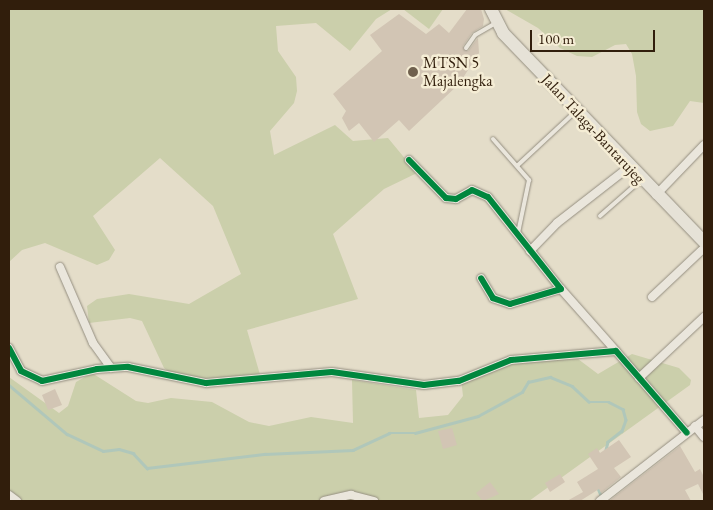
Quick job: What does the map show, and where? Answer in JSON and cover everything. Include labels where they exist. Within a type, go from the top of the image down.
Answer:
[{"type":"main road","name":"Jalan Talaga-Bantarujeg","points":[[491,9],[496,23],[576,111],[641,180],[704,242]]},
{"type":"street","points":[[656,195],[704,145]]},
{"type":"street","points":[[409,160],[446,198],[480,191],[561,289],[686,433]]},
{"type":"street","points":[[530,251],[557,223],[629,167]]},
{"type":"street","points":[[652,297],[704,248]]},
{"type":"street","points":[[60,267],[92,344],[111,368]]},
{"type":"street","points":[[480,278],[493,298],[510,304],[561,289]]},
{"type":"street","points":[[639,378],[704,317]]},
{"type":"street","points":[[9,348],[21,371],[37,380],[52,381],[111,368],[138,369],[206,382],[324,372],[424,385],[459,381],[511,360],[616,351]]},
{"type":"street","points":[[600,501],[704,420]]},
{"type":"street","points":[[695,426],[704,437]]},
{"type":"street","points":[[9,495],[17,501]]},
{"type":"street","points":[[324,501],[350,495],[374,501]]},
{"type":"lane","points":[[466,48],[475,35],[496,23]]},
{"type":"lane","points":[[518,165],[576,111]]},
{"type":"lane","points":[[493,139],[518,165],[529,180],[529,192],[517,236]]},
{"type":"lane","points":[[600,216],[641,180]]},
{"type":"green space","points":[[9,9],[392,9],[376,19],[350,51],[316,23],[276,26],[278,51],[296,77],[297,91],[294,103],[270,131],[274,155],[335,125],[353,141],[388,138],[417,173],[384,189],[333,234],[358,299],[247,330],[261,378],[182,381],[164,368],[142,321],[130,318],[89,323],[87,306],[97,299],[129,294],[189,304],[241,274],[213,206],[160,158],[93,216],[115,250],[109,260],[97,265],[45,243],[22,250],[9,262]]},
{"type":"green space","points":[[403,9],[443,9],[429,29]]},
{"type":"green space","points":[[505,9],[704,9],[704,103],[690,101],[673,126],[650,131],[641,124],[637,112],[636,76],[632,54],[626,44],[615,45],[592,57],[577,56],[560,48],[538,28]]},
{"type":"green space","points":[[632,354],[679,368],[691,380],[690,385],[529,501],[9,501],[9,377],[59,413],[68,406],[76,382],[92,373],[136,401],[148,403],[171,398],[212,402],[249,422],[269,426],[311,417],[353,423],[352,380],[416,390],[419,418],[448,415],[463,396],[461,379],[508,362],[578,359],[598,374]]},
{"type":"building","name":"MTSN 5 Majalengka","points":[[467,9],[481,9],[484,19],[483,26],[472,33],[463,46],[468,51],[478,38],[479,53],[459,84],[409,131],[399,120],[374,142],[359,123],[349,131],[342,118],[346,111],[333,94],[382,51],[370,35],[399,14],[426,34],[439,24],[449,33]]},
{"type":"building","points":[[55,389],[62,405],[48,410],[42,395]]},
{"type":"building","points":[[452,428],[457,445],[443,449],[438,431]]},
{"type":"building","points":[[619,440],[631,457],[614,468],[621,477],[601,493],[599,489],[580,501],[567,501],[583,492],[577,482],[598,469],[588,454],[597,448],[600,453]]},
{"type":"building","points":[[680,446],[695,472],[700,469],[704,477],[704,496],[698,484],[685,490],[691,501],[609,501]]},
{"type":"building","points":[[560,474],[565,482],[550,492],[545,483]]},
{"type":"building","points":[[490,482],[499,494],[483,501],[476,493]]},
{"type":"waterway","points":[[9,385],[67,434],[103,451],[119,449],[133,453],[147,468],[265,454],[353,450],[389,433],[415,433],[478,416],[522,392],[528,382],[550,377],[572,386],[589,402],[609,402],[623,409],[626,420],[622,431],[608,442],[606,450]]},
{"type":"waterway","points":[[598,488],[602,498]]},
{"type":"cycle path","points":[[409,160],[446,198],[456,199],[472,190],[488,197],[561,289],[510,304],[493,298],[481,278]]},
{"type":"cycle path","points":[[9,348],[21,371],[42,381],[97,369],[128,367],[206,383],[332,372],[424,385],[459,381],[511,360],[616,351],[687,433]]},
{"type":"place","name":"MTSN 5 Majalengka","points":[[413,72]]}]
